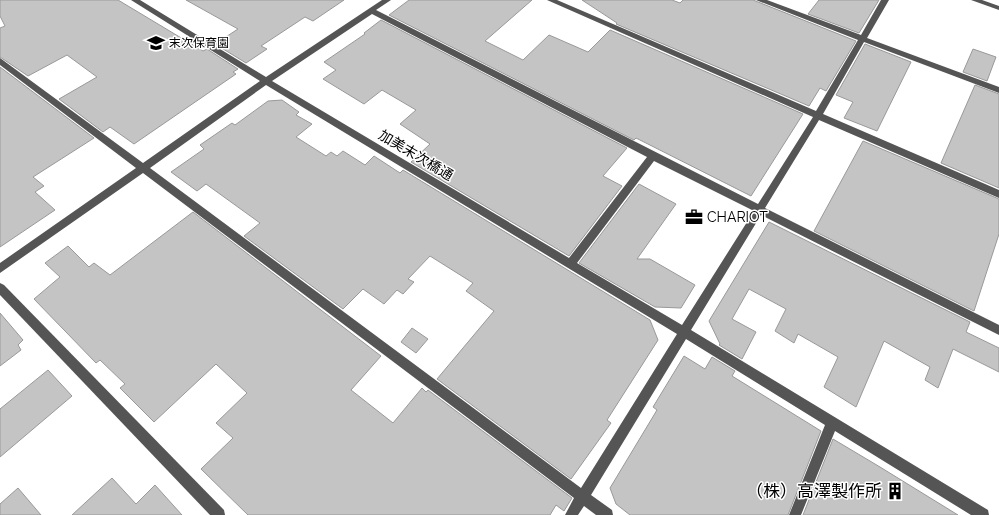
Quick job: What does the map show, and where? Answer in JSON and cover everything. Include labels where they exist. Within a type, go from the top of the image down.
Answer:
[{"type":"street","name":"加美末次橋通","points":[[135,0],[266,81],[684,332],[983,515]]},
{"type":"street","points":[[0,269],[266,81],[387,0]]},
{"type":"street","points":[[551,0],[999,194]]},
{"type":"street","points":[[760,0],[999,90]]},
{"type":"street","points":[[571,515],[818,116],[885,0]]},
{"type":"street","points":[[975,0],[999,8]]},
{"type":"street","points":[[372,11],[759,210],[999,330]]},
{"type":"street","points":[[0,61],[606,515]]},
{"type":"street","points":[[570,264],[653,156]]},
{"type":"street","points":[[0,288],[219,515]]},
{"type":"street","points":[[795,515],[832,423]]},
{"type":"building","points":[[0,0],[118,0],[203,51],[207,49],[238,69],[233,72],[236,74],[134,144],[110,127],[103,132],[59,99],[97,77],[67,55],[28,76],[0,57],[0,28],[5,26],[0,16]]},
{"type":"building","points":[[186,0],[344,0],[313,21],[305,17],[261,46],[267,49],[246,63],[215,44],[238,29]]},
{"type":"building","points":[[409,0],[532,0],[485,41],[523,60],[549,35],[588,52],[610,30],[803,114],[751,196],[636,138],[634,140],[389,15]]},
{"type":"building","points":[[582,0],[672,0],[680,3],[683,0],[753,0],[856,41],[826,91],[820,88],[809,106],[616,24],[617,23]]},
{"type":"building","points":[[819,0],[879,0],[859,33],[808,14]]},
{"type":"building","points":[[381,20],[627,148],[603,176],[622,186],[569,256],[411,162],[430,144],[400,124],[416,110],[382,90],[364,104],[323,79],[336,70],[324,62],[365,34],[364,33]]},
{"type":"building","points":[[865,44],[911,62],[877,131],[844,118],[853,102],[836,95]]},
{"type":"building","points":[[973,49],[996,57],[987,81],[963,72]]},
{"type":"building","points":[[0,67],[94,138],[33,177],[44,186],[35,192],[55,210],[0,247]]},
{"type":"building","points":[[975,85],[999,94],[999,188],[941,163]]},
{"type":"building","points":[[282,100],[299,112],[296,115],[312,124],[296,137],[326,156],[331,152],[337,156],[343,151],[365,165],[374,156],[400,173],[403,170],[650,320],[658,340],[607,420],[611,423],[571,479],[437,379],[494,311],[466,291],[473,283],[430,256],[408,279],[414,282],[403,294],[397,290],[384,304],[363,289],[343,309],[244,236],[260,223],[206,184],[197,191],[171,172],[204,149],[200,145],[232,123],[235,125],[268,101]]},
{"type":"building","points":[[863,141],[999,199],[999,234],[974,311],[814,231]]},
{"type":"building","points":[[639,184],[676,204],[637,259],[650,259],[695,285],[681,308],[655,307],[579,263]]},
{"type":"building","points":[[193,212],[381,356],[351,390],[393,423],[422,388],[426,392],[428,390],[572,498],[564,511],[556,505],[550,515],[248,515],[201,469],[233,438],[216,423],[247,393],[216,364],[154,422],[120,388],[125,384],[100,360],[96,363],[34,299],[60,277],[45,263],[68,246],[89,267],[94,263],[110,275]]},
{"type":"building","points":[[769,222],[970,322],[966,332],[999,348],[999,372],[953,349],[938,388],[925,380],[930,367],[884,341],[856,407],[824,387],[838,357],[798,334],[794,343],[775,331],[786,309],[749,289],[732,319],[756,332],[742,359],[719,345],[720,344],[709,321]]},
{"type":"building","points":[[0,313],[23,340],[18,345],[21,350],[0,366]]},
{"type":"building","points":[[412,328],[428,339],[416,353],[401,342]]},
{"type":"building","points":[[684,356],[705,369],[712,357],[735,371],[732,376],[821,431],[788,515],[630,515],[616,504],[610,488],[657,410],[653,407]]},
{"type":"building","points":[[48,370],[72,396],[0,457],[0,409]]},
{"type":"building","points":[[833,439],[880,467],[958,515],[803,515]]},
{"type":"building","points":[[112,478],[136,504],[155,485],[182,515],[72,515]]},
{"type":"building","points":[[18,488],[41,515],[0,515],[0,504]]},
{"type":"place","name":"末次保育園","points":[[156,43]]},
{"type":"place","name":"CHARIOT","points":[[694,217]]},
{"type":"place","name":"（株）高澤製作所","points":[[895,491]]}]
